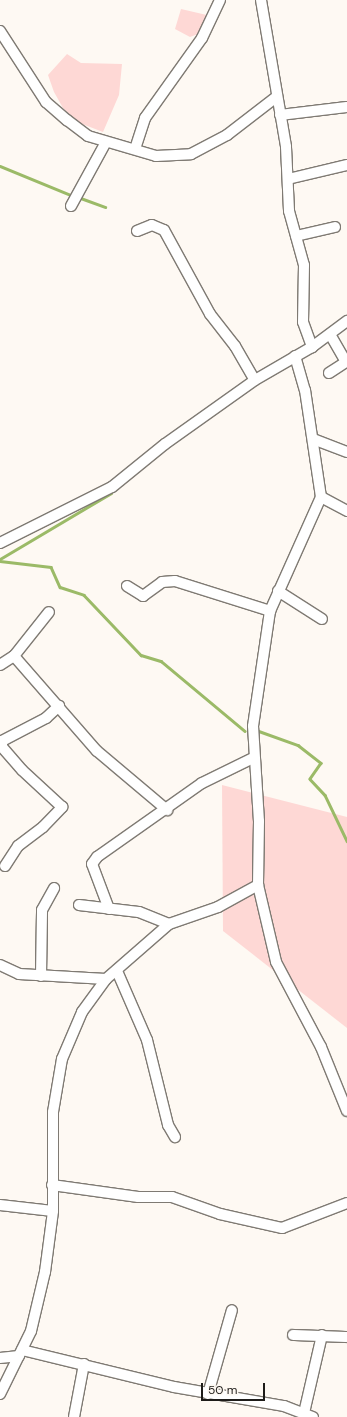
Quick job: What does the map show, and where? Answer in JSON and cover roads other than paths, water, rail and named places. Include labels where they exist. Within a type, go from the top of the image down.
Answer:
[{"type":"street","points":[[135,149],[145,118],[202,38],[220,0]]},
{"type":"street","points":[[261,0],[275,98],[280,115],[288,179],[289,211],[306,284],[303,322],[312,347]]},
{"type":"street","points":[[0,31],[46,102],[88,136],[156,156],[191,154],[227,135],[275,98]]},
{"type":"street","points":[[280,115],[347,107]]},
{"type":"street","points":[[71,206],[106,142]]},
{"type":"street","points":[[288,179],[347,165]]},
{"type":"street","points":[[137,231],[152,225],[164,230],[210,314],[235,346],[255,380]]},
{"type":"street","points":[[296,236],[335,227]]},
{"type":"street","points":[[0,543],[112,487],[165,444],[255,380],[312,347],[347,321]]},
{"type":"street","points":[[329,373],[346,362],[330,334]]},
{"type":"street","points":[[295,356],[314,439],[321,497],[270,611],[253,726],[253,758],[259,821],[258,885],[276,962],[321,1047],[347,1111]]},
{"type":"street","points":[[314,439],[347,452]]},
{"type":"street","points":[[321,497],[347,511]]},
{"type":"street","points":[[127,586],[145,596],[162,582],[175,581],[270,611]]},
{"type":"street","points":[[278,591],[322,618]]},
{"type":"street","points":[[0,665],[14,656],[49,612]]},
{"type":"street","points":[[14,656],[97,751],[167,810]]},
{"type":"street","points":[[5,866],[18,846],[62,806],[22,770],[2,747],[2,740],[46,718],[59,706]]},
{"type":"street","points":[[109,909],[93,861],[167,810],[202,783],[253,758]]},
{"type":"street","points":[[0,1394],[31,1331],[45,1272],[53,1211],[53,1112],[62,1059],[82,1012],[106,979],[117,971],[132,953],[168,924],[218,907],[258,885]]},
{"type":"street","points":[[41,976],[42,910],[54,888]]},
{"type":"street","points":[[79,905],[139,912],[168,924]]},
{"type":"street","points":[[0,965],[12,973],[106,979]]},
{"type":"street","points":[[117,971],[147,1040],[168,1125],[174,1136]]},
{"type":"street","points":[[52,1185],[138,1198],[172,1197],[220,1214],[282,1228],[347,1203]]},
{"type":"street","points":[[0,1205],[53,1211]]},
{"type":"street","points":[[208,1394],[232,1310]]},
{"type":"street","points":[[293,1335],[347,1337]]},
{"type":"street","points":[[0,1358],[21,1353],[84,1364],[208,1394],[263,1401],[308,1415],[322,1335]]},
{"type":"street","points":[[74,1417],[84,1364]]},
{"type":"waterway","points":[[0,166],[73,196]]},
{"type":"waterway","points":[[78,197],[105,207]]},
{"type":"waterway","points":[[0,559],[111,493]]},
{"type":"waterway","points":[[0,561],[51,567],[60,587],[84,595],[141,655],[161,661],[245,731]]},
{"type":"waterway","points":[[256,730],[298,745],[321,763],[310,779],[325,795],[347,841]]}]
